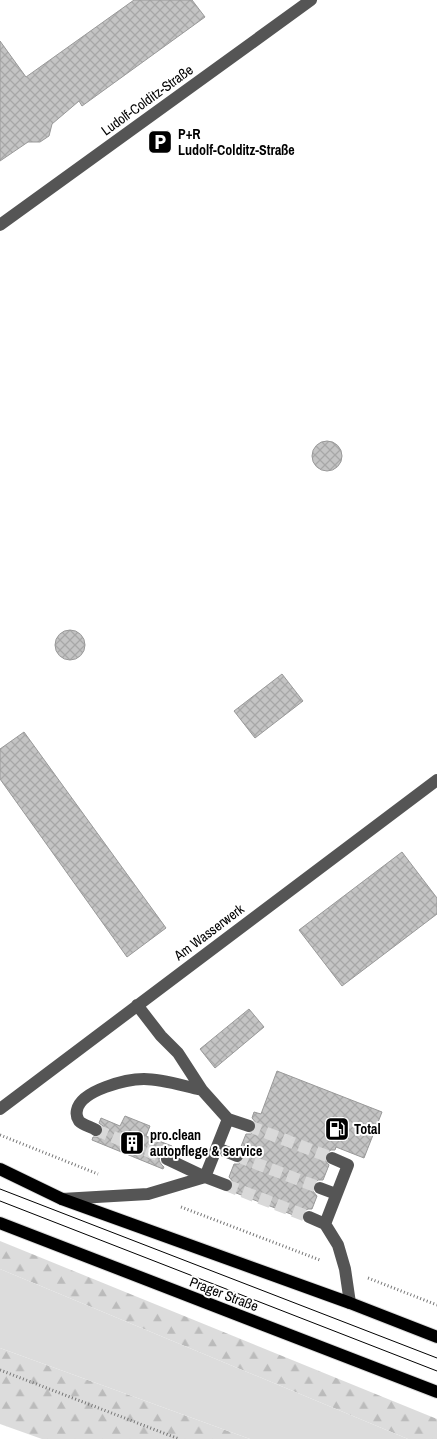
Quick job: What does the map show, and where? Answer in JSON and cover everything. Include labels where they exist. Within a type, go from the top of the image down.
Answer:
[{"type":"main road","points":[[0,1168],[62,1199],[350,1303],[437,1337]]},
{"type":"main road","name":"Prager Straße","points":[[0,1223],[437,1392]]},
{"type":"street","name":"Ludolf-Colditz-Straße","points":[[0,225],[311,0]]},
{"type":"street","name":"Am Wasserwerk","points":[[0,1109],[437,780]]},
{"type":"street","points":[[137,1005],[161,1036],[178,1053],[202,1090],[228,1118],[249,1126]]},
{"type":"street","points":[[96,1130],[79,1120],[76,1113],[78,1106],[86,1097],[102,1088],[124,1081],[145,1079],[202,1090]]},
{"type":"street","points":[[205,1177],[228,1118]]},
{"type":"street","points":[[217,1148],[237,1156]]},
{"type":"street","points":[[325,1224],[348,1165],[332,1158]]},
{"type":"street","points":[[167,1159],[226,1185]]},
{"type":"street","points":[[62,1199],[148,1194],[205,1177]]},
{"type":"street","points":[[320,1188],[336,1194]]},
{"type":"street","points":[[309,1217],[325,1224],[338,1245],[345,1269],[350,1303]]},
{"type":"path","points":[[0,1135],[102,1176]]},
{"type":"path","points":[[148,1194],[437,1305]]},
{"type":"path","points":[[0,1370],[179,1439]]},
{"type":"green space","points":[[0,1241],[437,1419],[437,1439],[408,1439],[0,1269]]},
{"type":"green space","points":[[0,1269],[408,1439],[250,1439],[0,1348]]},
{"type":"green space","points":[[0,1348],[250,1439],[42,1439],[0,1424]]},
{"type":"building","points":[[134,0],[192,0],[205,17],[82,106],[79,101],[52,124],[49,136],[40,142],[28,142],[0,161],[0,41],[26,77]]},
{"type":"building","points":[[327,441],[338,445],[342,456],[338,467],[327,471],[316,467],[312,456],[316,445]]},
{"type":"building","points":[[70,630],[81,634],[85,645],[81,656],[70,660],[59,656],[55,645],[59,634]]},
{"type":"building","points":[[282,674],[303,701],[255,738],[234,711]]},
{"type":"building","points":[[24,732],[166,928],[127,957],[0,779],[0,749]]},
{"type":"building","points":[[402,852],[437,898],[437,914],[342,986],[299,930]]},
{"type":"building","points":[[249,1009],[264,1027],[215,1068],[200,1049]]},
{"type":"building","points":[[277,1071],[382,1112],[364,1158],[336,1147],[335,1150],[325,1154],[324,1159],[329,1165],[323,1180],[318,1180],[313,1185],[312,1190],[317,1196],[312,1209],[304,1211],[301,1218],[231,1191],[234,1183],[229,1177],[234,1164],[239,1164],[244,1159],[245,1154],[240,1149],[246,1134],[251,1134],[256,1129],[257,1124],[252,1118],[254,1112],[261,1114]]},
{"type":"building","name":"pro.clean autopflege & service","points":[[125,1116],[150,1126],[146,1136],[172,1146],[170,1152],[163,1152],[160,1156],[159,1160],[164,1167],[163,1169],[92,1140],[93,1137],[100,1137],[103,1133],[103,1126],[99,1123],[101,1118],[120,1126]]},
{"type":"tunnel","points":[[249,1126],[332,1158]]},
{"type":"tunnel","points":[[96,1130],[167,1159]]},
{"type":"tunnel","points":[[237,1156],[320,1188]]},
{"type":"tunnel","points":[[226,1185],[309,1217]]},
{"type":"tram line","points":[[0,1189],[437,1358]]},
{"type":"tram line","points":[[0,1201],[437,1371]]},
{"type":"place","name":"P+R Ludolf-Colditz-Straße","points":[[160,142]]},
{"type":"place","name":"Total","points":[[337,1129]]},
{"type":"place","name":"pro.clean autopflege & service","points":[[132,1143]]}]
